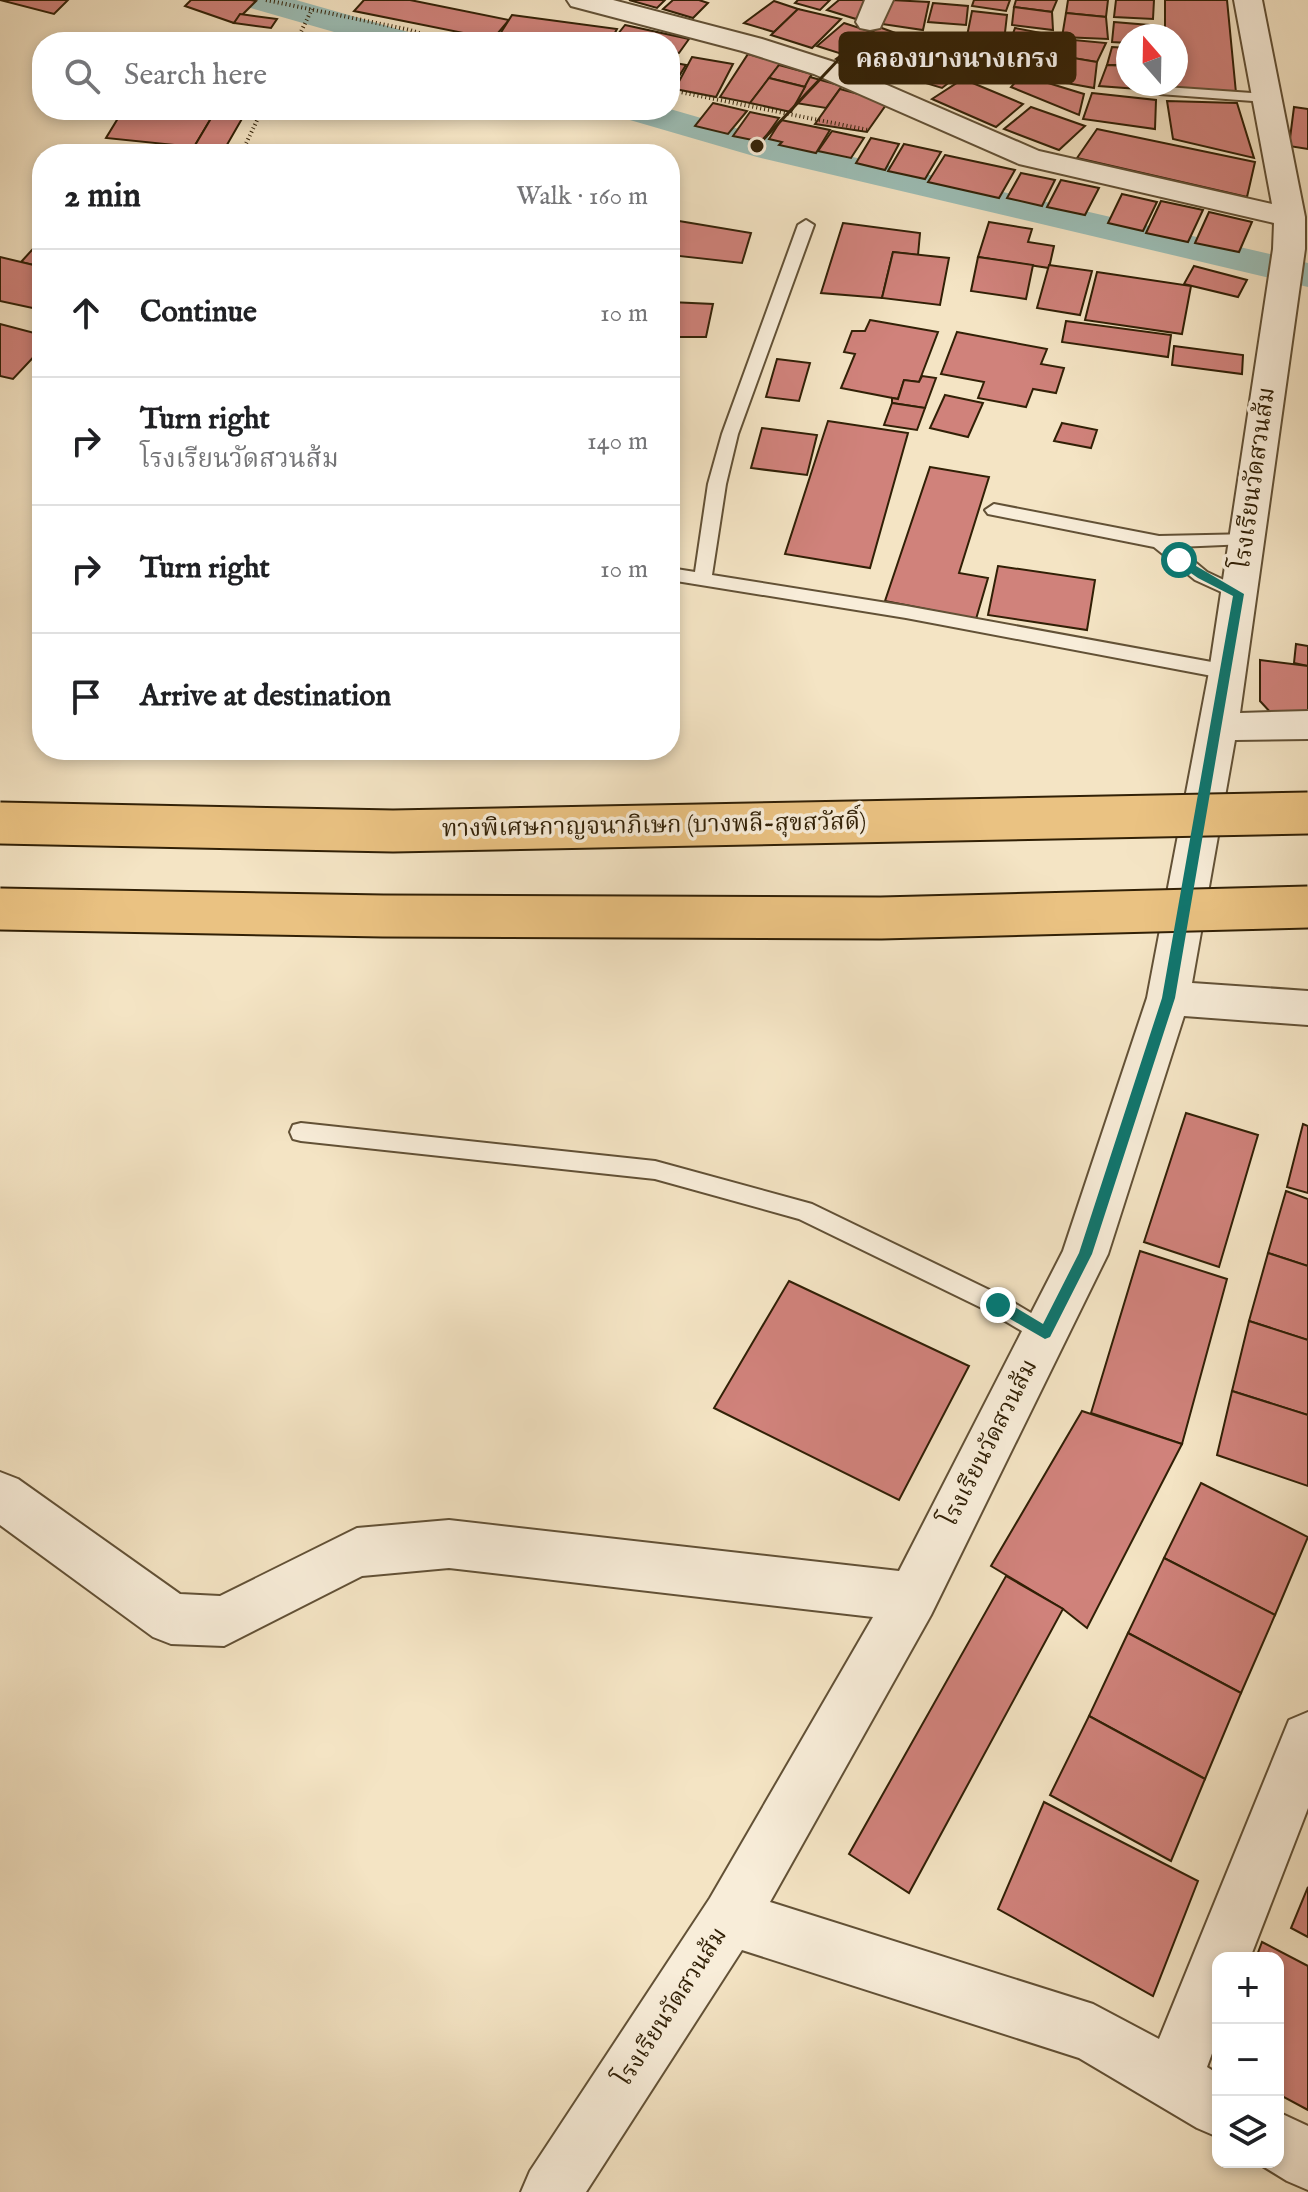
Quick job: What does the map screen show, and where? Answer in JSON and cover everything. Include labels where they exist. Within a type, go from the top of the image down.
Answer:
[{"type":"highway","name":"ทางพิเศษกาญจนาภิเษก (บางพลี-สุขสวัสดิ์)","points":[[0,823],[393,831],[1308,813]]},
{"type":"highway","points":[[0,909],[383,916],[881,918],[1308,907]]},
{"type":"street","points":[[581,0],[752,45],[824,68],[863,82],[1030,158],[1292,244]]},
{"type":"street","name":"โรงเรียนวัดสวนส้ม","points":[[551,2192],[730,1918],[913,1597],[1085,1254],[1168,998],[1228,672],[1292,244],[1248,0]]},
{"type":"street","points":[[1217,727],[1308,725]]},
{"type":"street","points":[[1168,998],[1308,1008]]},
{"type":"street","points":[[0,1495],[171,1619],[224,1621],[357,1552],[449,1544],[913,1597]]},
{"type":"street","points":[[1223,1952],[1308,1739]]},
{"type":"street","points":[[730,1918],[1093,2033],[1195,2093],[1212,1998]]},
{"type":"street","points":[[1284,2146],[1308,2160]]},
{"type":"lane","points":[[1188,93],[1266,98]]},
{"type":"lane","points":[[703,577],[717,484],[730,434],[806,225]]},
{"type":"lane","points":[[994,510],[1159,542],[1247,538]]},
{"type":"lane","points":[[1159,542],[1201,576],[1239,594]]},
{"type":"lane","points":[[680,575],[906,612],[1228,672]]},
{"type":"lane","points":[[301,1132],[655,1170],[804,1211],[998,1305],[1045,1333]]},
{"type":"path","points":[[266,0],[416,32]]},
{"type":"path","points":[[301,32],[312,9]]},
{"type":"path","points":[[680,92],[868,130],[932,115]]},
{"type":"path","points":[[246,144],[257,120]]},
{"type":"building","points":[[0,0],[68,0],[54,14]]},
{"type":"building","points":[[191,0],[256,1],[234,23],[185,6]]},
{"type":"building","points":[[364,0],[410,0],[509,20],[499,32],[458,32],[354,11]]},
{"type":"building","points":[[629,0],[665,0],[657,8]]},
{"type":"building","points":[[673,0],[708,3],[693,18],[663,9]]},
{"type":"building","points":[[798,0],[830,0],[820,10],[795,3]]},
{"type":"building","points":[[839,0],[873,0],[856,19],[827,10]]},
{"type":"building","points":[[891,0],[929,2],[923,30],[882,24]]},
{"type":"building","points":[[974,0],[1010,0],[1006,11],[972,6]]},
{"type":"building","points":[[1016,0],[1057,0],[1052,12],[1014,7]]},
{"type":"building","points":[[1068,0],[1108,0],[1106,17],[1066,13]]},
{"type":"building","points":[[1116,0],[1154,0],[1153,19],[1114,17]]},
{"type":"building","points":[[1165,0],[1227,0],[1236,93],[1188,89],[1188,24],[1165,24]]},
{"type":"building","points":[[774,1],[798,9],[774,32],[744,23]]},
{"type":"building","points":[[933,3],[968,6],[966,25],[928,22]]},
{"type":"building","points":[[1014,7],[1052,12],[1053,30],[1012,25]]},
{"type":"building","points":[[798,9],[841,19],[812,48],[771,35]]},
{"type":"building","points":[[972,11],[1007,15],[1004,41],[967,36]]},
{"type":"building","points":[[1066,13],[1106,17],[1108,39],[1062,37]]},
{"type":"building","points":[[240,14],[277,19],[271,28],[234,23]]},
{"type":"building","points":[[512,15],[617,29],[615,32],[501,32]]},
{"type":"building","points":[[1114,22],[1137,24],[1116,24],[1116,42],[1112,42]]},
{"type":"building","points":[[844,23],[872,32],[842,54],[817,46]]},
{"type":"building","points":[[625,25],[657,32],[620,32]]},
{"type":"building","points":[[879,27],[909,38],[875,72],[836,59]]},
{"type":"building","points":[[1015,28],[1052,35],[1052,52],[1008,48]]},
{"type":"building","points":[[680,37],[689,39],[680,52]]},
{"type":"building","points":[[1063,39],[1106,43],[1097,62],[1061,56]]},
{"type":"building","points":[[1112,47],[1116,47],[1116,65],[1107,65]]},
{"type":"building","points":[[1032,51],[1097,62],[1094,88],[1022,75]]},
{"type":"building","points":[[748,54],[781,63],[750,103],[720,97]]},
{"type":"building","points":[[692,57],[733,64],[716,97],[680,90],[680,80]]},
{"type":"building","points":[[937,59],[966,69],[942,88],[909,78]]},
{"type":"building","points":[[779,65],[812,74],[805,87],[769,78]]},
{"type":"building","points":[[1107,65],[1116,65],[1116,87],[1099,86]]},
{"type":"building","points":[[1022,75],[1084,94],[1079,115],[1011,87]]},
{"type":"building","points":[[810,77],[842,86],[826,108],[796,103]]},
{"type":"building","points":[[769,78],[805,87],[791,112],[750,103]]},
{"type":"building","points":[[963,79],[1023,104],[996,127],[932,99]]},
{"type":"building","points":[[840,89],[888,102],[867,132],[815,124]]},
{"type":"building","points":[[1092,93],[1156,100],[1155,129],[1083,119]]},
{"type":"building","points":[[1167,101],[1237,103],[1254,158],[1173,139]]},
{"type":"building","points":[[713,103],[747,111],[728,134],[695,126]]},
{"type":"building","points":[[1031,107],[1085,126],[1059,150],[1004,129]]},
{"type":"building","points":[[1294,107],[1308,109],[1308,149],[1289,146]]},
{"type":"building","points":[[750,112],[779,118],[762,142],[733,136]]},
{"type":"building","points":[[117,120],[210,120],[196,144],[106,138]]},
{"type":"building","points":[[210,120],[241,120],[227,144],[196,144]]},
{"type":"building","points":[[781,120],[830,130],[816,153],[779,145],[782,142],[769,139]]},
{"type":"building","points":[[1097,129],[1255,162],[1247,197],[1077,158]]},
{"type":"building","points":[[832,131],[864,138],[851,158],[818,151]]},
{"type":"building","points":[[871,138],[899,144],[885,170],[856,163]]},
{"type":"building","points":[[904,144],[941,152],[925,179],[888,171]]},
{"type":"building","points":[[945,155],[1015,170],[999,198],[928,182]]},
{"type":"building","points":[[1021,173],[1055,180],[1042,206],[1007,198]]},
{"type":"building","points":[[1061,180],[1099,188],[1085,215],[1047,207]]},
{"type":"building","points":[[1122,194],[1157,202],[1143,231],[1108,223]]},
{"type":"building","points":[[1161,201],[1203,210],[1188,242],[1146,233]]},
{"type":"building","points":[[1209,212],[1252,222],[1239,252],[1195,243]]},
{"type":"building","points":[[680,221],[751,233],[742,263],[680,256]]},
{"type":"building","points":[[989,222],[1032,229],[1028,242],[1054,246],[1049,268],[978,257]]},
{"type":"building","points":[[843,223],[920,233],[918,255],[893,252],[882,298],[821,293]]},
{"type":"building","points":[[32,250],[32,265],[21,262]]},
{"type":"building","points":[[893,252],[949,258],[940,305],[882,298]]},
{"type":"building","points":[[0,257],[32,265],[32,308],[0,301]]},
{"type":"building","points":[[978,257],[1033,265],[1026,299],[971,291]]},
{"type":"building","points":[[1049,265],[1092,271],[1080,315],[1037,308]]},
{"type":"building","points":[[1194,266],[1247,280],[1238,297],[1184,284]]},
{"type":"building","points":[[1097,272],[1191,286],[1182,334],[1085,320]]},
{"type":"building","points":[[680,302],[713,304],[706,337],[680,337]]},
{"type":"building","points":[[870,320],[938,332],[919,382],[904,380],[898,399],[841,388],[855,354],[844,352],[852,331],[865,331]]},
{"type":"building","points":[[1066,321],[1171,335],[1168,357],[1062,342]]},
{"type":"building","points":[[0,324],[32,332],[32,359],[13,379],[0,376]]},
{"type":"building","points":[[957,332],[1047,349],[1041,364],[1064,368],[1056,393],[1033,389],[1026,407],[978,398],[984,382],[941,374]]},
{"type":"building","points":[[1174,346],[1243,355],[1242,374],[1172,365]]},
{"type":"building","points":[[777,359],[810,363],[799,401],[766,397]]},
{"type":"building","points":[[922,376],[936,378],[925,408],[892,403],[892,398],[898,399],[904,380],[919,382]]},
{"type":"building","points":[[945,395],[983,403],[968,437],[930,428]]},
{"type":"building","points":[[892,403],[925,408],[917,430],[884,425]]},
{"type":"building","points":[[828,421],[908,433],[870,568],[785,554]]},
{"type":"building","points":[[1062,423],[1097,430],[1091,448],[1054,441]]},
{"type":"building","points":[[762,428],[817,435],[807,475],[751,468]]},
{"type":"building","points":[[930,467],[989,477],[959,573],[988,578],[976,619],[885,601]]},
{"type":"building","points":[[998,566],[1095,580],[1087,630],[988,615]]},
{"type":"building","points":[[1296,644],[1308,646],[1308,666],[1294,663]]},
{"type":"building","points":[[1260,660],[1308,666],[1308,720],[1273,715],[1260,701]]},
{"type":"building","points":[[1186,1113],[1258,1135],[1219,1267],[1144,1242]]},
{"type":"building","points":[[1303,1124],[1308,1126],[1308,1193],[1287,1187]]},
{"type":"building","points":[[1286,1191],[1308,1199],[1308,1266],[1268,1253]]},
{"type":"building","points":[[1140,1251],[1227,1279],[1182,1444],[1091,1413]]},
{"type":"building","points":[[1268,1253],[1308,1266],[1308,1340],[1249,1321]]},
{"type":"building","points":[[789,1281],[969,1366],[899,1500],[714,1408]]},
{"type":"building","points":[[1249,1321],[1308,1340],[1308,1415],[1232,1391]]},
{"type":"building","points":[[1232,1391],[1308,1415],[1308,1486],[1217,1455]]},
{"type":"building","points":[[1082,1411],[1182,1444],[1087,1628],[1063,1609],[991,1566]]},
{"type":"building","points":[[1201,1483],[1308,1537],[1275,1615],[1164,1558]]},
{"type":"building","points":[[1164,1558],[1275,1615],[1241,1693],[1128,1633]]},
{"type":"building","points":[[1006,1576],[1063,1609],[909,1893],[849,1854]]},
{"type":"building","points":[[1128,1633],[1241,1693],[1205,1779],[1089,1716]]},
{"type":"building","points":[[1089,1716],[1205,1779],[1171,1861],[1050,1795]]},
{"type":"building","points":[[1044,1802],[1198,1881],[1153,1996],[998,1909]]},
{"type":"building","points":[[1308,1887],[1308,1937],[1291,1928]]},
{"type":"building","points":[[1262,1942],[1281,1952],[1258,1952]]},
{"type":"building","points":[[1284,1953],[1308,1966],[1308,2110],[1284,2097]]},
{"type":"waterway","points":[[259,0],[372,32]]},
{"type":"waterway","points":[[670,120],[757,146],[1308,275]]},
{"type":"place","name":"คลองบางนางเกรง","points":[[757,146]]},
{"type":"route","points":[[998,1305],[1045,1333],[1085,1254],[1168,998],[1228,672],[1239,594],[1201,576],[1179,560]]}]
